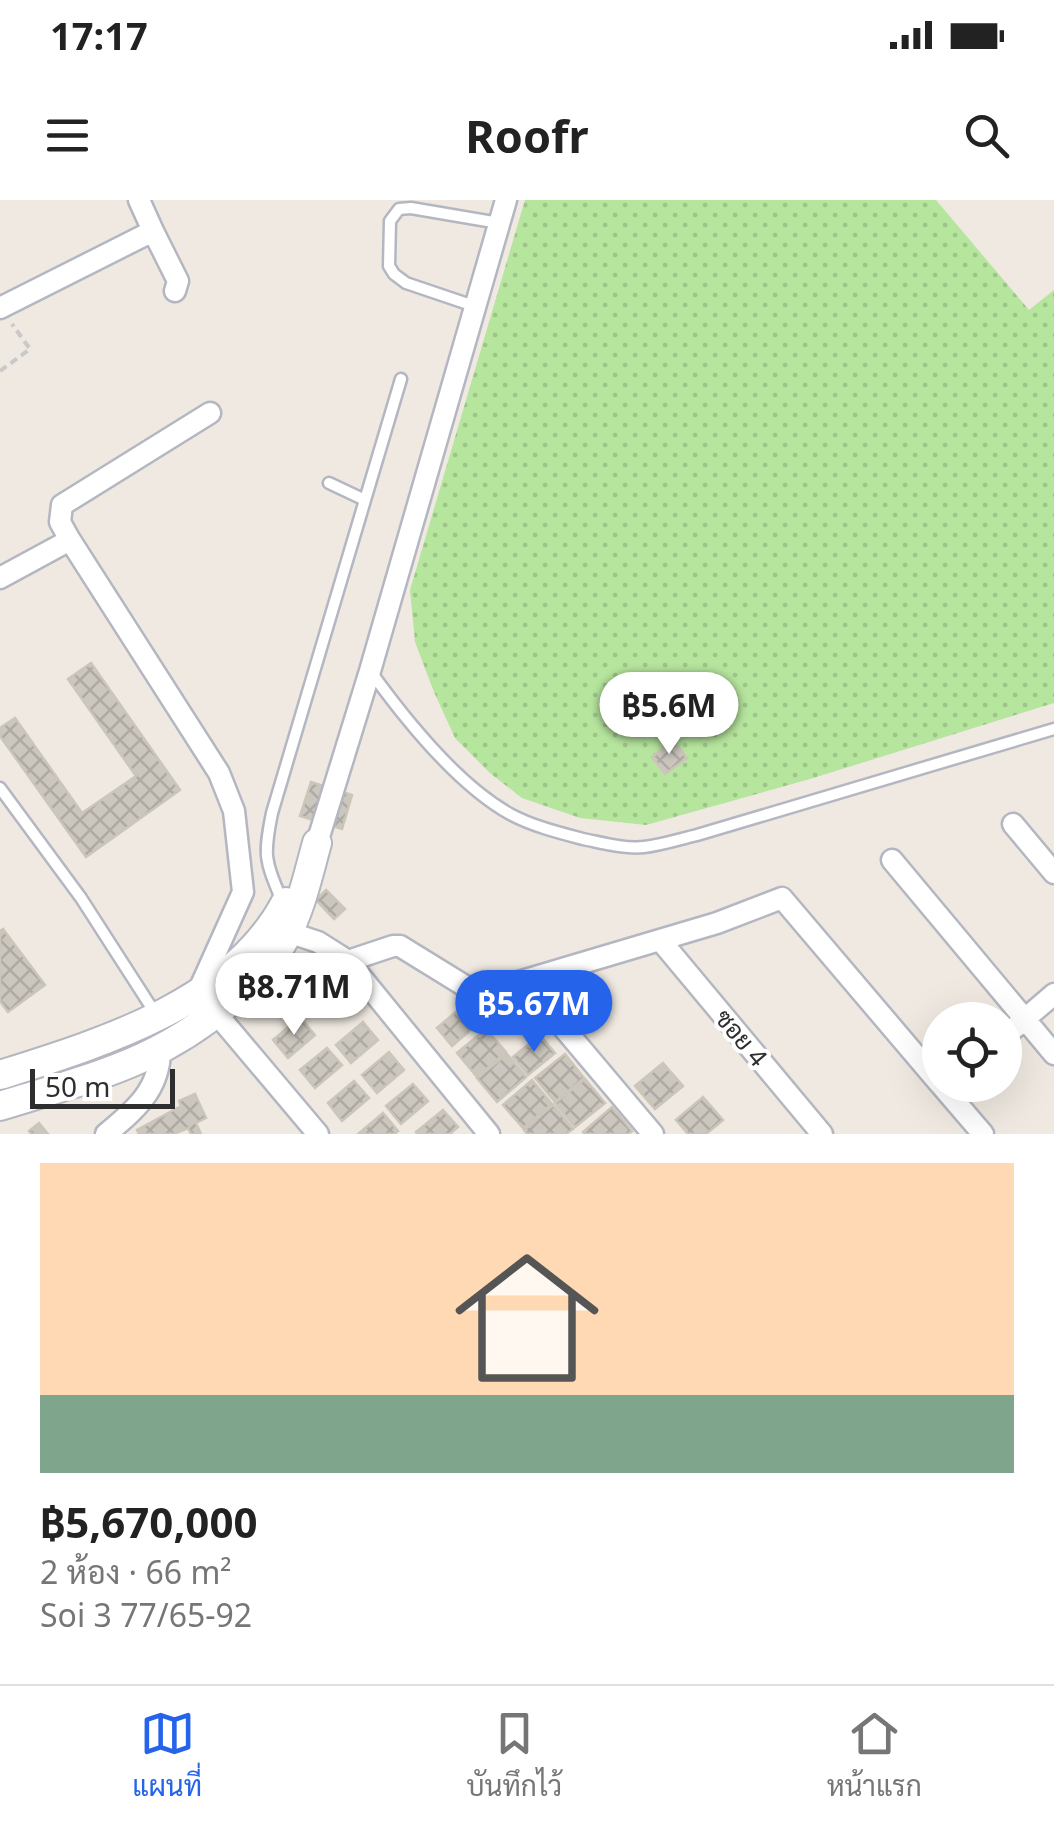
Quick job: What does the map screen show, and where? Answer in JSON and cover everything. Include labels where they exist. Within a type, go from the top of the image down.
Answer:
[{"type":"street","points":[[139,200],[178,281],[176,291]]},
{"type":"street","points":[[286,919],[317,843],[370,671],[506,200]]},
{"type":"street","points":[[5,315],[154,230]]},
{"type":"street","points":[[207,1003],[242,892],[234,811],[219,773],[60,522],[62,505],[210,414]]},
{"type":"street","points":[[0,578],[70,540]]},
{"type":"street","points":[[1012,824],[1054,873]]},
{"type":"street","points":[[892,860],[1054,1054]]},
{"type":"street","points":[[348,962],[400,946],[474,991],[486,992],[662,941],[782,898],[922,1061]]},
{"type":"street","points":[[0,1106],[134,1063],[166,1048],[278,917],[348,962],[489,1134]]},
{"type":"street","name":"ซอย 4","points":[[662,941],[822,1134]]},
{"type":"street","points":[[524,981],[652,1134]]},
{"type":"street","points":[[1024,1020],[1054,994]]},
{"type":"street","points":[[0,1075],[81,1049],[157,1016],[207,1003]]},
{"type":"street","points":[[207,1003],[318,1134]]},
{"type":"street","points":[[114,1131],[153,1086],[166,1048],[157,1016]]},
{"type":"street","points":[[957,1102],[983,1134]]},
{"type":"lane","points":[[474,306],[406,283],[394,274],[388,266],[390,222],[397,205],[499,223]]},
{"type":"lane","points":[[286,919],[264,849],[401,379]]},
{"type":"lane","points":[[329,483],[365,500]]},
{"type":"lane","points":[[370,671],[398,710],[486,796],[511,814],[606,844],[642,847],[697,836],[1054,729]]},
{"type":"lane","points":[[0,788],[81,898],[157,1016]]},
{"type":"path","points":[[0,370],[30,350],[5,315]]},
{"type":"green space","points":[[525,200],[936,200],[1029,310],[1054,290],[1054,703],[646,825],[580,818],[522,798],[490,773],[455,738],[434,692],[415,642],[410,590]]},
{"type":"building","points":[[91,663],[180,790],[86,857],[0,736],[0,728],[15,718],[82,813],[136,776],[68,679]]},
{"type":"building","points":[[673,740],[687,758],[665,774],[652,757]]},
{"type":"building","points":[[311,782],[352,795],[342,829],[300,816]]},
{"type":"building","points":[[326,890],[345,909],[334,919],[316,900]]},
{"type":"building","points":[[3,929],[45,985],[8,1012],[0,1001]]},
{"type":"building","points":[[464,1005],[479,1023],[452,1046],[437,1028]]},
{"type":"building","points":[[300,1017],[315,1035],[288,1058],[273,1040]]},
{"type":"building","points":[[363,1022],[378,1040],[351,1063],[336,1045]]},
{"type":"building","points":[[486,1029],[506,1052],[477,1077],[457,1053]]},
{"type":"building","points":[[540,1035],[555,1053],[528,1075],[513,1057]]},
{"type":"building","points":[[327,1048],[342,1065],[315,1088],[300,1070]]},
{"type":"building","points":[[389,1052],[404,1070],[377,1093],[362,1075]]},
{"type":"building","points":[[507,1054],[526,1077],[497,1102],[477,1078]]},
{"type":"building","points":[[565,1054],[584,1078],[555,1102],[535,1078]]},
{"type":"building","points":[[663,1063],[683,1086],[655,1109],[635,1086]]},
{"type":"building","points":[[585,1079],[605,1103],[575,1127],[555,1103]]},
{"type":"building","points":[[532,1080],[552,1104],[523,1128],[503,1105]]},
{"type":"building","points":[[354,1081],[369,1098],[342,1121],[328,1103]]},
{"type":"building","points":[[413,1084],[428,1101],[401,1124],[386,1106]]},
{"type":"building","points":[[195,1094],[206,1118],[196,1123],[201,1134],[191,1134],[188,1128],[174,1134],[139,1134],[137,1130]]},
{"type":"building","points":[[703,1097],[723,1120],[706,1134],[688,1134],[676,1120]]},
{"type":"building","points":[[553,1105],[573,1129],[566,1134],[527,1134],[524,1130]]},
{"type":"building","points":[[612,1107],[632,1131],[583,1132]]},
{"type":"building","points":[[443,1110],[458,1127],[450,1134],[417,1134],[416,1132]]},
{"type":"building","points":[[383,1113],[398,1131],[358,1134]]},
{"type":"building","points":[[39,1123],[48,1134],[31,1134],[29,1131]]}]
